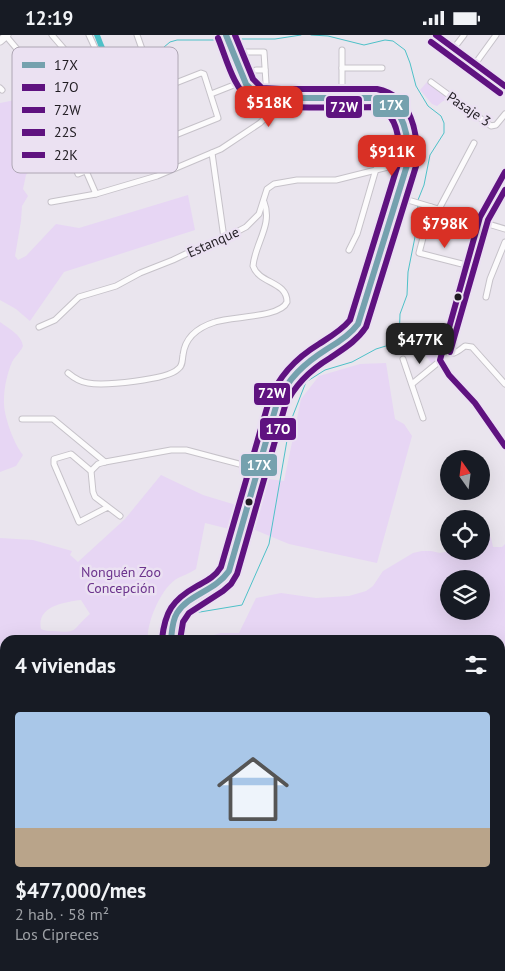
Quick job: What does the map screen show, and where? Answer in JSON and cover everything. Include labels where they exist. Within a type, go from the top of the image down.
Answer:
[{"type":"main road","points":[[172,635],[175,619],[180,609],[185,604],[218,585],[227,575],[276,403],[288,381],[302,366],[351,333],[358,324],[408,162],[408,148],[404,127],[393,105],[380,99],[258,96],[250,90],[244,81],[226,35]]},
{"type":"street","points":[[52,35],[62,47]]},
{"type":"street","points":[[89,35],[95,47]]},
{"type":"street","points":[[137,35],[141,47]]},
{"type":"street","points":[[436,35],[505,86]]},
{"type":"street","points":[[454,49],[464,35]]},
{"type":"street","points":[[475,64],[496,35]]},
{"type":"street","points":[[4,37],[13,47]]},
{"type":"street","points":[[342,50],[342,98]]},
{"type":"street","points":[[234,55],[242,52],[263,51],[265,54],[266,83]]},
{"type":"street","points":[[342,68],[382,67]]},
{"type":"street","points":[[256,70],[265,70]]},
{"type":"street","points":[[178,82],[202,73],[219,117],[178,134]]},
{"type":"street","points":[[211,94],[244,81]]},
{"type":"street","name":"Pasaje 3","points":[[431,83],[490,126],[496,125],[505,115]]},
{"type":"street","points":[[178,167],[232,143],[260,123],[276,107],[281,98]]},
{"type":"street","points":[[439,209],[474,143]]},
{"type":"street","points":[[212,153],[224,238]]},
{"type":"street","name":"Estanque","points":[[39,327],[55,320],[79,297],[116,286],[140,273],[242,230],[253,221],[261,210],[268,189],[274,184],[297,179],[336,180],[408,162]]},
{"type":"street","points":[[349,250],[357,234],[376,169]]},
{"type":"street","points":[[412,384],[440,361],[479,221],[484,208],[505,171]]},
{"type":"street","points":[[87,173],[96,194]]},
{"type":"street","points":[[52,202],[96,194],[163,173]]},
{"type":"street","points":[[398,197],[505,229]]},
{"type":"street","points":[[68,373],[91,384],[118,383],[168,375],[179,369],[186,342],[199,329],[221,320],[283,308],[287,301],[285,293],[278,286],[259,275],[253,266],[267,221],[264,201]]},
{"type":"street","points":[[431,207],[419,253],[466,265]]},
{"type":"street","points":[[486,297],[490,279],[505,242]]},
{"type":"street","points":[[422,342],[430,347],[454,353],[465,346],[472,347],[505,385]]},
{"type":"street","points":[[403,359],[423,418]]},
{"type":"street","points":[[440,361],[452,380],[475,403],[505,446]]},
{"type":"street","points":[[22,419],[54,419],[105,462]]},
{"type":"street","points":[[120,516],[95,497],[93,492],[91,471],[95,466],[105,462],[186,450],[258,469]]},
{"type":"street","points":[[91,471],[71,454],[54,459],[53,461],[79,522],[108,507]]},
{"type":"green space","points":[[427,82],[450,100],[443,101],[437,106],[432,104],[420,90]]},
{"type":"green space","points":[[12,101],[12,173],[28,173],[23,189],[28,196],[22,206],[15,256],[18,260],[26,256],[56,224],[79,228],[188,195],[195,230],[64,272],[30,321],[16,309],[0,300],[0,103]]},
{"type":"green space","points":[[0,322],[20,338],[23,346],[13,360],[7,376],[4,406],[10,429],[23,455],[16,466],[0,472]]},
{"type":"green space","points":[[422,346],[429,351],[438,353],[437,361],[432,364],[420,348]]},
{"type":"green space","points":[[386,363],[395,419],[404,424],[412,436],[377,563],[289,544],[248,527],[261,478],[284,481],[301,399],[319,376],[360,364]]},
{"type":"green space","name":"Nonguén Zoo Concepción","points":[[161,475],[203,495],[236,505],[229,529],[205,523],[196,569],[172,582],[166,589],[152,615],[148,635],[0,635],[0,538],[33,540],[72,551],[70,555],[78,562],[125,519]],"holes":[[[81,600],[90,614],[74,629],[67,632],[41,629],[43,615],[47,610],[60,604]]]},
{"type":"green space","points":[[490,537],[493,547],[502,547],[505,544],[505,635],[214,635],[239,633],[256,598],[281,593],[316,598],[349,596],[366,591],[373,586],[383,571],[413,553],[431,551],[440,553],[440,560],[490,560]]},
{"type":"water","points":[[94,35],[100,35],[105,47],[99,47]]},
{"type":"waterway","points":[[230,39],[275,39],[301,35]]},
{"type":"waterway","points":[[311,35],[328,36],[364,45],[385,40],[393,41],[405,50],[416,86],[428,106],[441,116],[444,123],[444,133],[430,155],[424,185],[418,200]]},
{"type":"waterway","points":[[164,47],[170,42],[177,40],[226,40]]},
{"type":"waterway","points":[[180,635],[188,614],[242,605],[269,544],[290,423],[306,382],[325,370],[352,362],[376,349],[399,342],[400,314],[407,295],[408,272],[417,227],[418,204]]},
{"type":"transit line","name":"17X","points":[[171,635],[174,619],[182,607],[188,601],[217,583],[229,571],[281,394],[304,366],[344,338],[358,324],[408,162],[408,142],[403,123],[394,108],[386,102],[377,98],[281,98],[258,96],[246,84],[226,35]]},
{"type":"transit line","name":"17O","points":[[181,635],[183,622],[189,613],[223,591],[231,584],[237,574],[285,406],[289,398],[298,384],[350,344],[366,327],[417,163],[414,128],[410,117],[398,99],[389,93],[377,89],[262,88],[253,79],[235,35]]},
{"type":"transit line","name":"22S","points":[[436,35],[505,86]]},
{"type":"transit line","name":"72W","points":[[163,635],[168,614],[181,596],[213,576],[221,567],[269,401],[278,383],[296,361],[340,330],[350,320],[399,161],[398,137],[393,121],[383,110],[376,107],[291,107],[259,105],[252,102],[245,96],[235,81],[218,38]]},
{"type":"transit line","name":"22K","points":[[431,42],[500,93]]},
{"type":"transit line","name":"22S","points":[[505,172],[480,217],[440,360],[449,375],[475,403],[505,446]]},
{"type":"transit line","name":"22K","points":[[450,352],[488,220],[505,190]]}]
